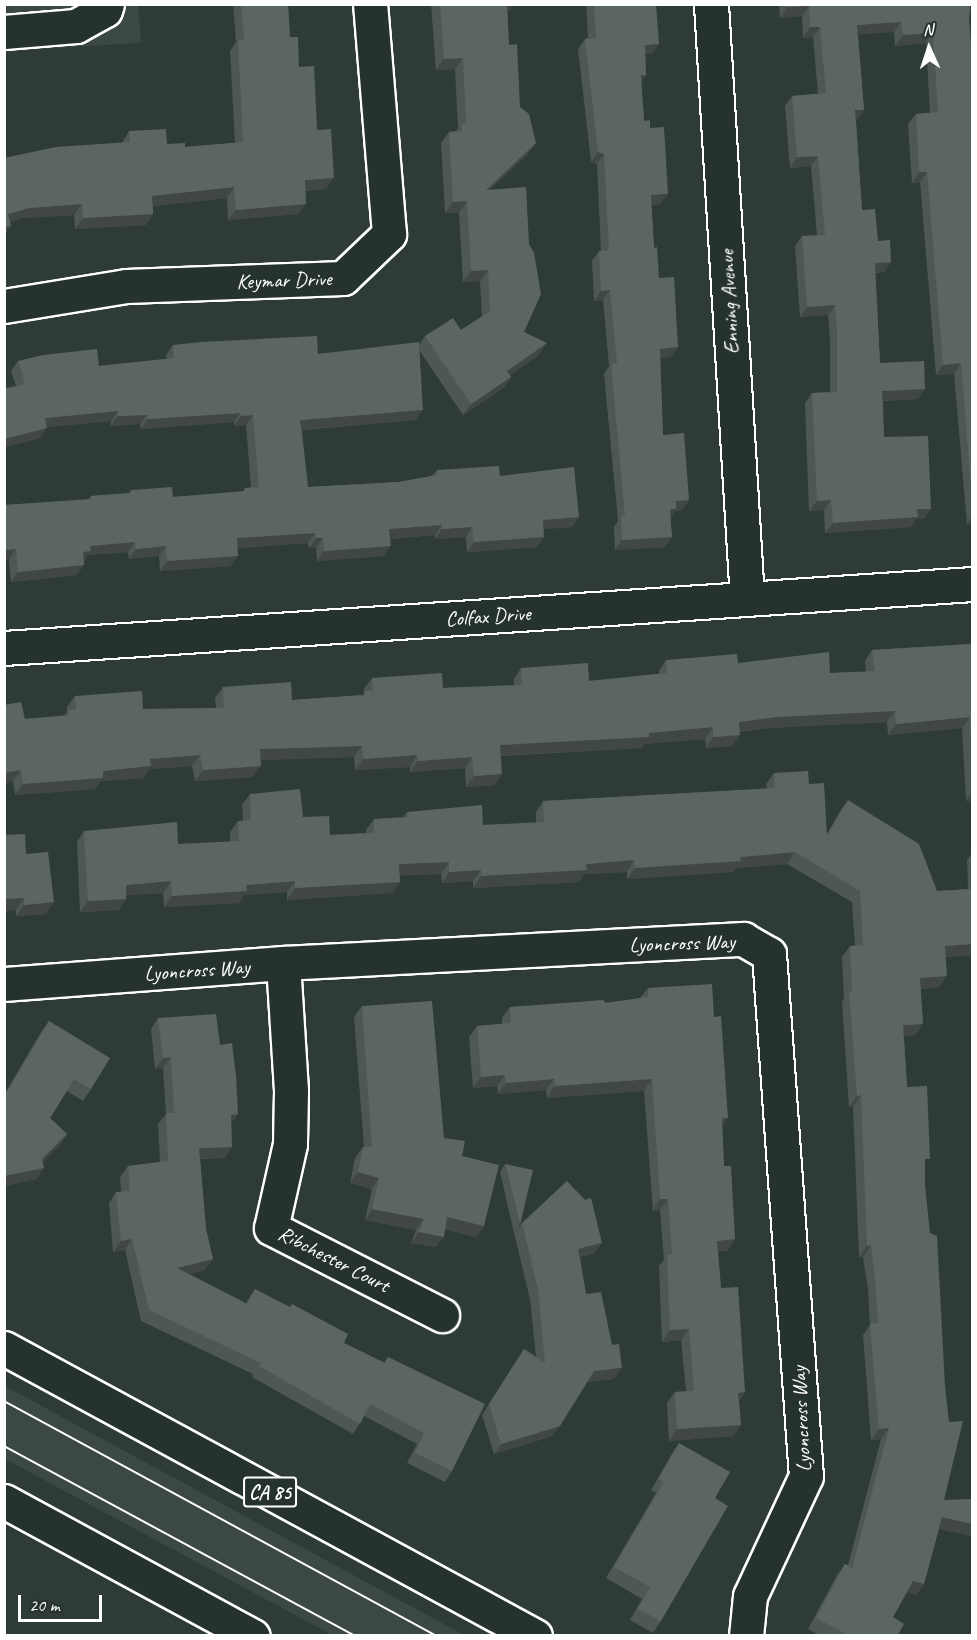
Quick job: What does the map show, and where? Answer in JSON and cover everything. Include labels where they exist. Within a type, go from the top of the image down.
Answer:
[{"type":"main road","points":[[4,32],[76,26],[105,10],[107,4]]},
{"type":"main road","name":"Keymar Drive","points":[[4,306],[126,286],[343,278],[389,234],[370,4]]},
{"type":"main road","name":"Enning Avenue","points":[[711,4],[747,599]]},
{"type":"main road","name":"Colfax Drive","points":[[4,648],[972,584]]},
{"type":"main road","name":"Lyoncross Way","points":[[4,984],[283,963],[743,939],[769,954],[806,1476],[750,1596],[746,1635]]},
{"type":"main road","name":"Ribchester Court","points":[[283,963],[291,1091],[290,1144],[271,1228],[442,1315]]},
{"type":"main road","name":"CA 85","points":[[4,1348],[535,1635]]},
{"type":"main road","points":[[4,1501],[253,1635]]},
{"type":"shaded area","points":[[5,5],[138,5],[141,43],[5,51]]},
{"type":"shaded area","points":[[5,1386],[464,1635],[332,1635],[5,1459]]},
{"type":"building","points":[[241,4],[288,4],[290,37],[298,37],[299,67],[314,66],[317,130],[331,129],[334,178],[305,180],[306,204],[236,210],[234,187],[152,196],[153,214],[83,218],[82,204],[29,208],[8,214],[11,226],[4,227],[4,158],[56,147],[130,142],[129,131],[166,129],[167,144],[185,143],[185,147],[243,142],[238,40],[244,39]]},
{"type":"building","points":[[440,4],[507,4],[509,45],[517,44],[520,107],[529,114],[536,143],[486,190],[526,187],[529,244],[534,253],[541,294],[524,332],[547,343],[507,371],[511,377],[471,404],[425,336],[453,318],[461,330],[490,311],[488,270],[471,271],[467,201],[453,202],[449,132],[462,131],[461,124],[466,123],[463,58],[444,59]]},
{"type":"building","points":[[594,4],[656,4],[659,44],[645,45],[646,75],[641,75],[644,121],[650,120],[650,128],[664,127],[668,194],[651,195],[654,248],[657,247],[659,278],[674,277],[678,347],[660,349],[663,435],[684,433],[689,500],[676,501],[676,509],[670,509],[672,537],[622,540],[621,517],[625,516],[611,364],[617,363],[610,290],[601,291],[599,251],[609,250],[604,154],[598,152],[585,39],[596,38]]},
{"type":"building","points":[[787,4],[970,4],[972,497],[961,363],[943,365],[927,172],[919,172],[916,114],[938,112],[933,33],[903,35],[901,22],[857,25],[864,110],[855,110],[862,210],[875,209],[878,241],[890,240],[891,262],[875,263],[880,363],[924,361],[925,389],[882,391],[884,437],[928,436],[931,509],[917,509],[918,517],[833,523],[831,500],[817,501],[812,393],[837,392],[837,330],[835,305],[807,307],[802,236],[825,235],[818,156],[797,157],[792,96],[826,93],[820,27],[810,27],[809,6],[787,7]]},
{"type":"building","points":[[317,336],[318,354],[419,342],[423,410],[300,420],[308,487],[399,482],[437,475],[437,470],[499,466],[500,476],[574,467],[579,517],[543,520],[544,537],[474,542],[472,527],[442,529],[442,525],[389,529],[391,546],[324,551],[323,538],[316,538],[315,533],[237,538],[238,556],[167,561],[166,546],[136,549],[135,542],[90,546],[91,551],[83,552],[84,565],[18,572],[16,549],[4,550],[4,505],[91,499],[91,496],[131,493],[131,490],[172,487],[173,497],[245,491],[245,488],[259,487],[253,415],[241,416],[240,413],[148,419],[147,415],[118,416],[118,411],[45,418],[47,428],[4,439],[4,389],[25,384],[18,361],[43,355],[97,349],[99,366],[174,358],[173,345]]},
{"type":"building","points":[[972,644],[972,766],[970,717],[896,724],[895,711],[776,717],[739,722],[740,735],[713,737],[713,727],[649,733],[649,737],[500,745],[502,774],[474,776],[472,757],[418,761],[417,755],[363,759],[362,746],[260,749],[261,766],[203,770],[200,755],[150,759],[151,766],[103,771],[103,778],[23,784],[21,770],[4,773],[4,705],[21,702],[25,719],[69,715],[68,710],[76,709],[75,696],[142,691],[143,709],[224,708],[223,687],[291,682],[292,700],[365,695],[365,691],[373,691],[372,678],[442,673],[443,688],[522,685],[521,668],[588,663],[589,681],[667,673],[666,660],[737,654],[738,663],[829,652],[830,673],[875,671],[872,650]]},
{"type":"building","points":[[808,771],[809,784],[824,783],[827,836],[848,800],[919,844],[937,891],[972,889],[972,944],[945,946],[947,976],[920,978],[923,1024],[903,1025],[907,1087],[927,1086],[930,1159],[925,1159],[925,1186],[930,1233],[937,1236],[945,1386],[949,1422],[963,1421],[944,1500],[972,1499],[972,1524],[942,1517],[924,1584],[913,1581],[893,1617],[904,1624],[898,1635],[848,1635],[816,1618],[845,1564],[852,1568],[889,1428],[879,1429],[870,1324],[878,1323],[875,1277],[871,1245],[867,1246],[861,1095],[857,1096],[849,991],[852,991],[850,946],[863,945],[860,891],[795,852],[740,857],[741,861],[635,868],[634,860],[586,864],[587,870],[481,876],[481,870],[449,872],[449,862],[399,864],[400,882],[295,888],[295,881],[246,885],[247,891],[172,896],[171,881],[126,885],[126,899],[88,901],[84,831],[177,822],[178,844],[239,841],[238,821],[251,820],[250,794],[300,789],[303,817],[329,816],[330,835],[374,833],[374,819],[408,817],[407,812],[482,805],[483,825],[544,822],[543,801],[775,788],[774,773]]},
{"type":"building","points":[[25,834],[26,854],[48,852],[54,902],[24,905],[24,898],[4,899],[4,835]]},
{"type":"building","points":[[712,984],[714,1017],[721,1016],[728,1118],[722,1118],[724,1166],[731,1166],[735,1239],[717,1241],[721,1288],[738,1287],[745,1392],[738,1393],[741,1425],[677,1429],[675,1392],[694,1391],[689,1329],[670,1330],[667,1255],[672,1254],[668,1199],[660,1199],[652,1079],[555,1086],[554,1079],[506,1083],[505,1075],[481,1077],[477,1026],[511,1023],[510,1007],[603,1000],[606,1003],[648,997],[648,988]]},
{"type":"building","points":[[432,1001],[444,1138],[465,1141],[462,1156],[499,1165],[484,1226],[447,1217],[444,1237],[419,1232],[424,1219],[372,1209],[379,1178],[358,1172],[363,1147],[372,1147],[362,1006]]},
{"type":"building","points":[[216,1014],[220,1045],[232,1043],[238,1114],[231,1115],[232,1147],[199,1148],[206,1229],[213,1259],[177,1268],[247,1304],[255,1289],[290,1307],[292,1304],[348,1334],[344,1343],[385,1363],[388,1357],[485,1404],[452,1471],[415,1453],[424,1433],[370,1404],[360,1424],[259,1366],[261,1363],[149,1310],[132,1239],[121,1241],[116,1192],[130,1191],[128,1166],[168,1161],[166,1113],[174,1113],[171,1057],[163,1058],[158,1018]]},
{"type":"building","points":[[49,1021],[110,1058],[91,1089],[74,1079],[50,1118],[67,1134],[42,1159],[44,1168],[4,1176],[4,1097]]},
{"type":"building","points":[[505,1164],[533,1170],[520,1225]]},
{"type":"building","points":[[567,1181],[585,1200],[591,1198],[602,1243],[578,1249],[586,1294],[601,1292],[612,1345],[619,1344],[622,1368],[594,1371],[560,1426],[501,1444],[489,1404],[524,1349],[545,1363],[538,1289],[522,1223]]},
{"type":"building","points":[[679,1443],[730,1472],[715,1498],[728,1506],[661,1621],[638,1609],[650,1587],[614,1567],[664,1482],[659,1479]]},
{"type":"tram line","points":[[4,1401],[437,1636]]},
{"type":"tram line","points":[[4,1446],[356,1636]]}]
